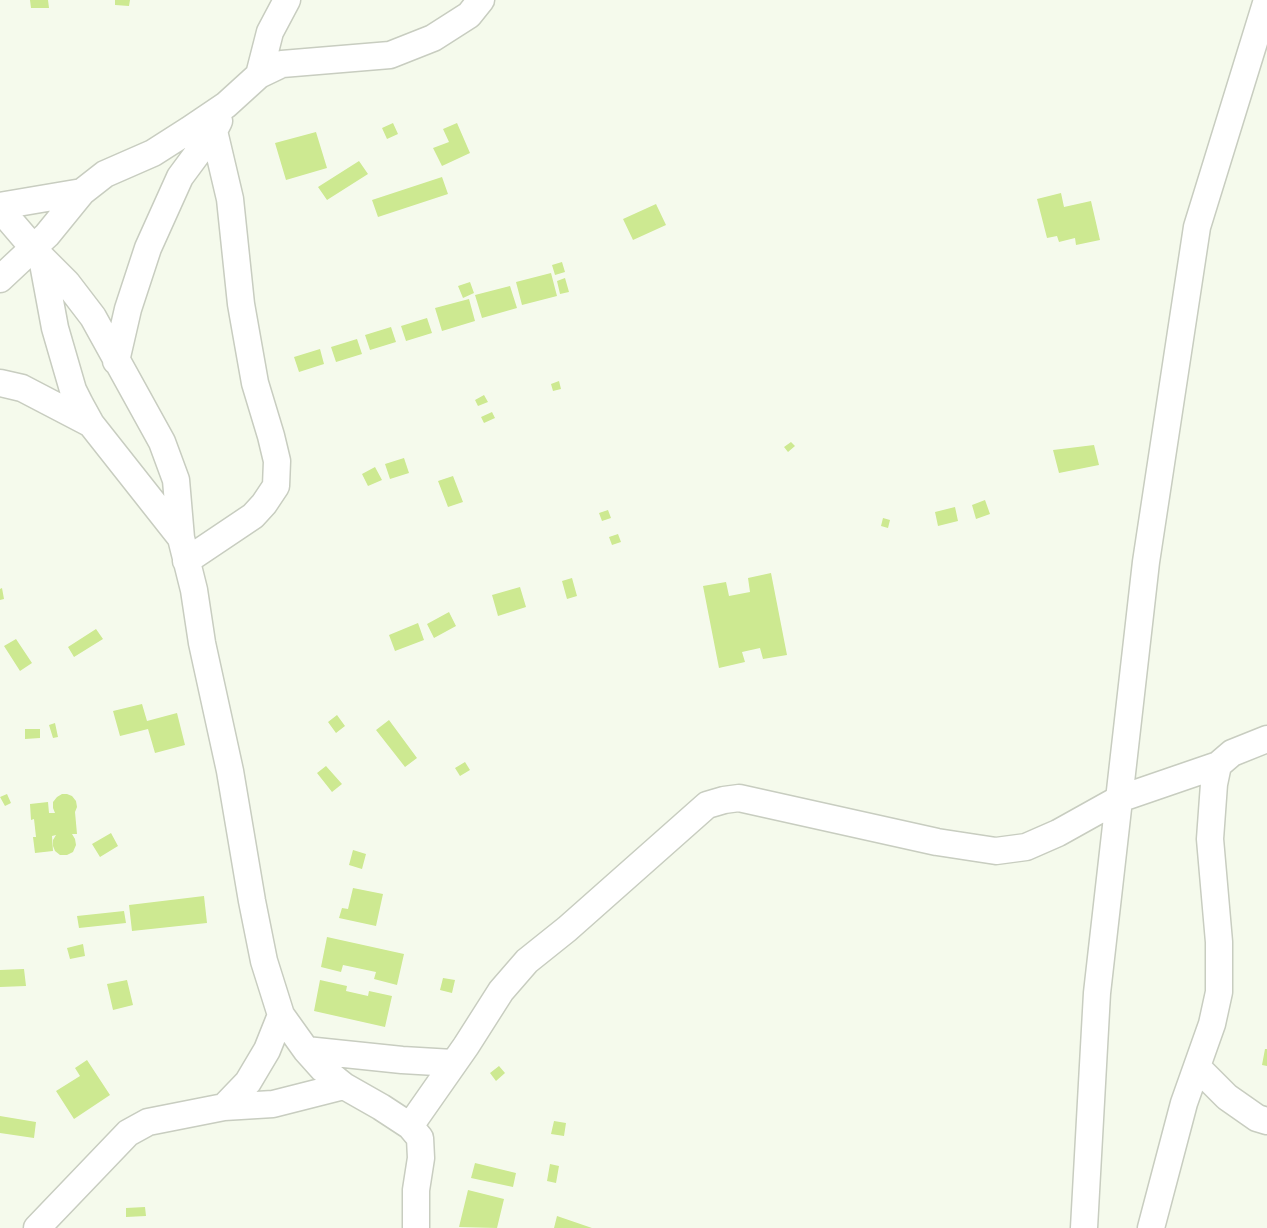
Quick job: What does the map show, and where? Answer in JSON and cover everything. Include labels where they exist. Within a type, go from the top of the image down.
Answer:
[{"type":"street","points":[[259,75],[270,32],[287,0]]},
{"type":"street","points":[[0,278],[38,252],[47,235],[82,192],[106,174],[153,153],[226,105],[259,75],[282,64],[390,55],[434,38],[469,15],[481,0]]},
{"type":"street","points":[[1084,1228],[1097,993],[1146,562],[1197,227],[1266,0]]},
{"type":"street","points":[[116,360],[128,309],[148,248],[180,177],[214,131],[226,105]]},
{"type":"street","points":[[184,550],[253,516],[276,486],[277,461],[254,383],[241,304],[230,199],[214,131]]},
{"type":"street","points":[[82,192],[0,208],[67,283],[93,317],[162,442],[169,459],[176,480],[184,550],[194,590],[202,644],[230,771],[252,902],[264,961],[280,1015],[323,1069],[344,1086],[410,1126],[420,1138],[421,1158],[416,1190],[416,1228]]},
{"type":"street","points":[[38,252],[55,328],[73,390],[91,424],[184,550]]},
{"type":"street","points":[[0,383],[22,388],[91,424]]},
{"type":"street","points":[[410,1126],[466,1046],[501,991],[527,961],[568,929],[707,805],[739,798],[937,842],[996,851],[1026,846],[1058,833],[1119,799],[1218,765],[1232,753],[1267,739]]},
{"type":"street","points":[[1151,1228],[1184,1103],[1212,1024],[1219,992],[1219,942],[1210,839],[1214,784],[1218,765]]},
{"type":"street","points":[[224,1107],[248,1082],[267,1050],[280,1015]]},
{"type":"street","points":[[306,1050],[402,1060],[453,1063]]},
{"type":"street","points":[[1197,1067],[1227,1097],[1257,1118],[1267,1121]]},
{"type":"street","points":[[37,1228],[128,1133],[148,1122],[224,1107],[273,1104],[344,1086]]},
{"type":"building","points":[[30,0],[48,0],[49,8],[31,8]]},
{"type":"building","points":[[115,0],[130,0],[129,6],[115,5]]},
{"type":"building","points":[[393,123],[398,134],[387,139],[382,128]]},
{"type":"building","points":[[457,123],[470,153],[442,166],[433,148],[449,142],[443,129]]},
{"type":"building","points":[[316,132],[327,168],[286,180],[275,143]]},
{"type":"building","points":[[359,161],[368,174],[327,200],[318,187]]},
{"type":"building","points":[[442,177],[448,194],[378,217],[372,200]]},
{"type":"building","points":[[1061,193],[1064,207],[1091,201],[1100,240],[1076,245],[1075,238],[1059,242],[1057,236],[1047,238],[1037,199]]},
{"type":"building","points":[[656,204],[666,225],[633,240],[623,219]]},
{"type":"building","points":[[562,262],[565,272],[555,275],[552,265]]},
{"type":"building","points":[[551,273],[557,296],[522,305],[516,282]]},
{"type":"building","points":[[565,278],[569,292],[560,294],[557,281]]},
{"type":"building","points":[[470,282],[474,293],[463,298],[458,286]]},
{"type":"building","points":[[510,286],[517,308],[482,318],[475,295]]},
{"type":"building","points":[[469,299],[475,321],[442,331],[435,308]]},
{"type":"building","points":[[427,318],[432,333],[406,341],[401,326]]},
{"type":"building","points":[[391,327],[396,342],[370,350],[365,335]]},
{"type":"building","points":[[357,339],[362,354],[336,362],[331,347]]},
{"type":"building","points":[[320,349],[324,364],[299,372],[294,357]]},
{"type":"building","points":[[559,381],[561,389],[553,391],[551,384]]},
{"type":"building","points":[[484,395],[488,402],[478,406],[475,400]]},
{"type":"building","points":[[492,412],[495,418],[484,423],[481,417]]},
{"type":"building","points":[[791,442],[795,446],[788,452],[784,447]]},
{"type":"building","points":[[1094,445],[1099,465],[1059,473],[1053,450]]},
{"type":"building","points":[[404,458],[409,473],[390,479],[385,464]]},
{"type":"building","points":[[375,467],[382,480],[368,486],[362,474]]},
{"type":"building","points":[[453,476],[463,502],[448,507],[438,481]]},
{"type":"building","points":[[985,500],[990,514],[976,519],[972,505]]},
{"type":"building","points":[[955,507],[958,521],[938,526],[935,512]]},
{"type":"building","points":[[608,510],[611,518],[602,521],[599,513]]},
{"type":"building","points":[[883,518],[890,520],[888,528],[881,526]]},
{"type":"building","points":[[618,534],[621,542],[612,545],[609,537]]},
{"type":"building","points":[[771,573],[787,655],[763,659],[760,648],[742,652],[745,662],[719,668],[703,586],[726,582],[729,596],[750,592],[748,578]]},
{"type":"building","points":[[572,578],[577,596],[567,599],[562,581]]},
{"type":"building","points":[[520,587],[526,607],[498,616],[492,595]]},
{"type":"building","points":[[2,588],[4,599],[0,600],[0,589]]},
{"type":"building","points":[[449,612],[456,626],[434,638],[427,624]]},
{"type":"building","points":[[418,623],[424,640],[395,651],[389,635]]},
{"type":"building","points":[[96,629],[103,639],[74,657],[68,647]]},
{"type":"building","points":[[16,639],[32,663],[20,671],[4,646]]},
{"type":"building","points":[[142,704],[147,721],[177,713],[185,745],[155,753],[148,729],[120,736],[113,711]]},
{"type":"building","points":[[337,715],[345,726],[336,733],[328,722]]},
{"type":"building","points":[[389,720],[417,758],[405,767],[376,730]]},
{"type":"building","points":[[55,723],[58,737],[53,738],[49,725]]},
{"type":"building","points":[[25,729],[40,729],[40,738],[25,739]]},
{"type":"building","points":[[465,762],[470,770],[460,776],[455,768]]},
{"type":"building","points":[[326,766],[342,784],[332,792],[317,773]]},
{"type":"building","points":[[7,794],[11,803],[5,806],[0,797]]},
{"type":"building","points":[[62,794],[72,796],[76,801],[77,834],[72,834],[76,845],[73,852],[67,855],[60,855],[55,851],[53,840],[56,835],[52,836],[53,851],[35,853],[33,837],[36,837],[34,819],[31,820],[30,804],[48,802],[49,813],[55,813],[53,802]]},
{"type":"building","points":[[111,833],[118,846],[100,857],[92,844]]},
{"type":"building","points":[[353,850],[366,854],[362,869],[349,865]]},
{"type":"building","points":[[353,888],[383,894],[376,926],[339,918],[342,908],[348,909]]},
{"type":"building","points":[[204,896],[207,923],[132,931],[129,905]]},
{"type":"building","points":[[124,911],[126,923],[79,928],[77,916]]},
{"type":"building","points":[[327,937],[404,954],[397,985],[374,979],[376,972],[343,965],[341,972],[321,967]]},
{"type":"building","points":[[83,944],[85,956],[70,959],[67,948]]},
{"type":"building","points":[[24,969],[26,986],[0,987],[0,970]]},
{"type":"building","points":[[443,978],[455,980],[452,993],[440,990]]},
{"type":"building","points":[[127,980],[133,1005],[113,1010],[107,984]]},
{"type":"building","points":[[320,980],[347,986],[346,991],[368,996],[369,991],[392,996],[385,1027],[314,1011]]},
{"type":"building","points":[[1265,1049],[1267,1049],[1267,1066],[1262,1065]]},
{"type":"building","points":[[87,1060],[110,1095],[74,1119],[56,1091],[80,1076],[75,1068]]},
{"type":"building","points":[[499,1066],[505,1073],[496,1081],[490,1073]]},
{"type":"building","points":[[0,1116],[36,1122],[34,1138],[0,1133]]},
{"type":"building","points":[[554,1121],[566,1123],[564,1136],[551,1134]]},
{"type":"building","points":[[475,1163],[516,1173],[513,1187],[471,1178]]},
{"type":"building","points":[[550,1164],[559,1166],[556,1183],[547,1181]]},
{"type":"building","points":[[468,1190],[504,1199],[497,1228],[459,1227]]},
{"type":"building","points":[[145,1207],[146,1216],[126,1217],[126,1208]]},
{"type":"building","points":[[557,1216],[592,1228],[554,1228]]}]
